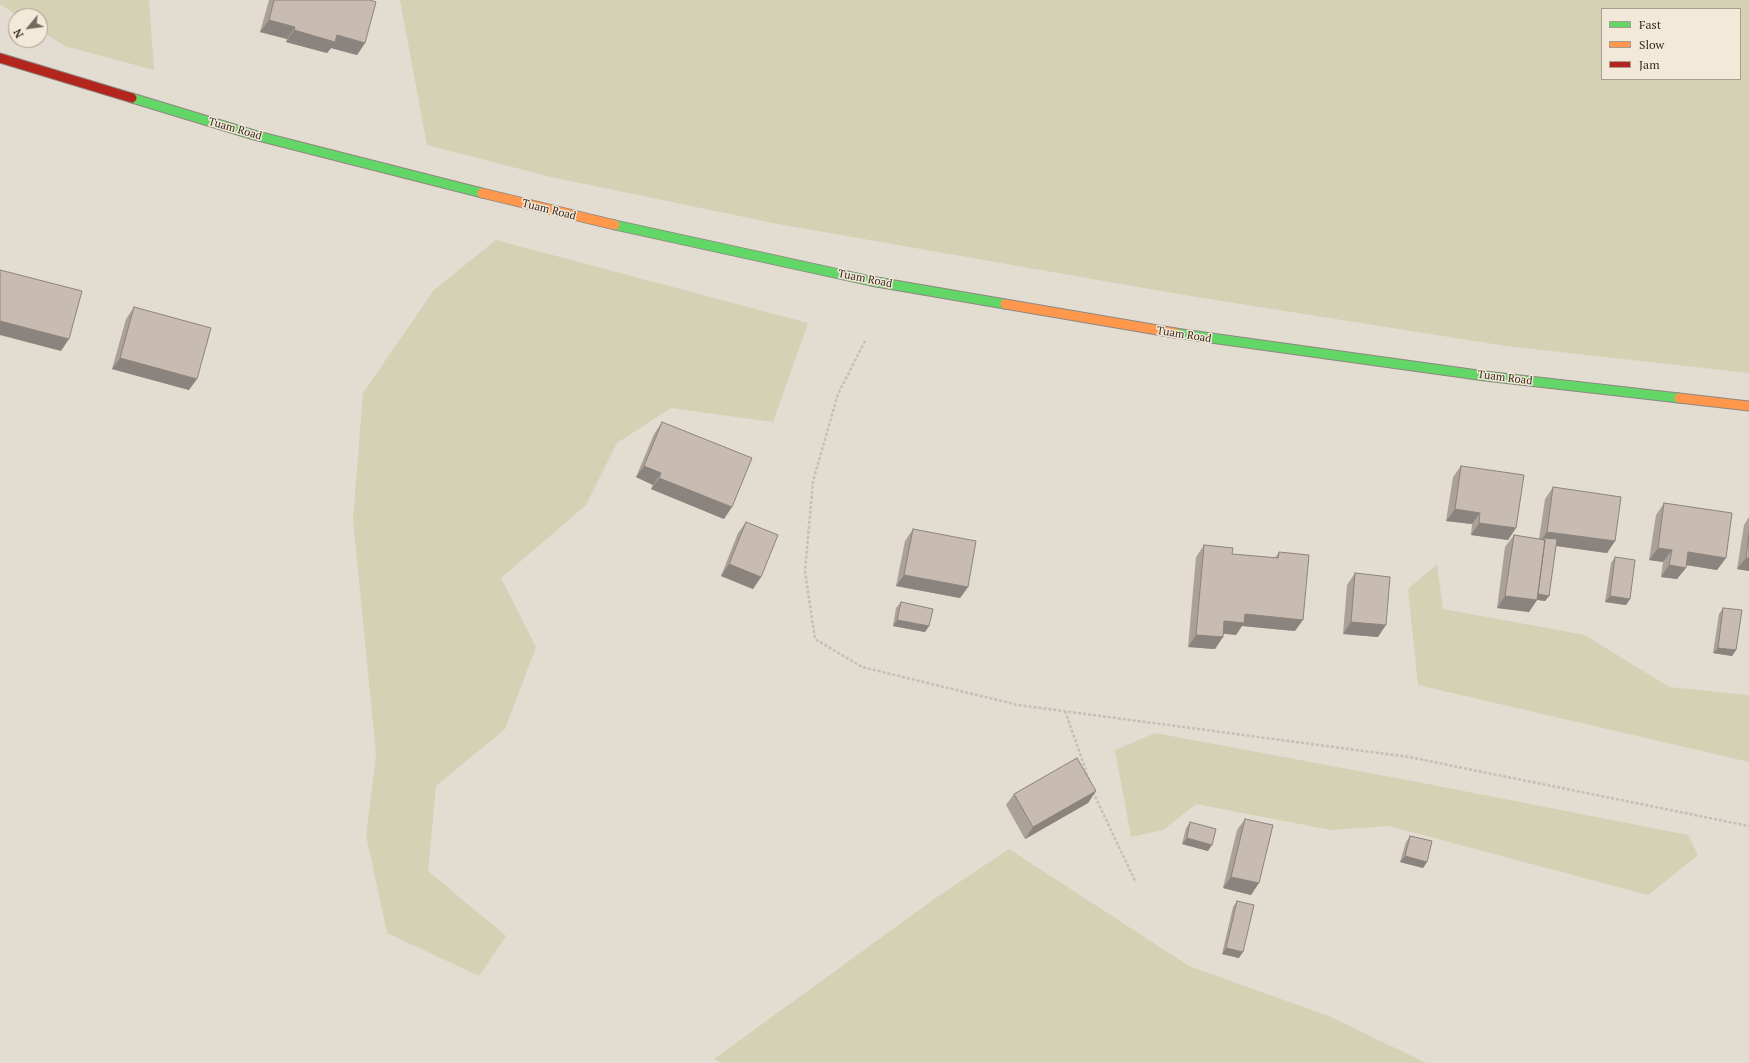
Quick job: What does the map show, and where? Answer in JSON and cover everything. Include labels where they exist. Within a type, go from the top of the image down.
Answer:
[{"type":"main road","name":"Tuam Road","points":[[0,58],[254,135],[581,218],[871,281],[1196,337],[1485,376],[1749,406]]},
{"type":"path","points":[[865,342],[838,394],[813,481],[805,571],[815,639],[862,667],[1018,704],[1409,757],[1749,826]]},
{"type":"path","points":[[1065,711],[1097,803],[1136,883]]},
{"type":"shaded area","points":[[0,0],[149,0],[154,70],[65,46],[48,35],[48,8],[8,8],[8,9],[0,4]]},
{"type":"shaded area","points":[[400,0],[1749,0],[1749,373],[1506,346],[1184,295],[778,224],[551,177],[427,145]]},
{"type":"shaded area","points":[[496,240],[808,323],[773,422],[671,408],[617,443],[586,505],[501,578],[536,647],[505,729],[436,786],[428,871],[506,936],[479,976],[387,933],[366,835],[376,755],[353,519],[363,393],[434,290]]},
{"type":"shaded area","points":[[1437,564],[1443,609],[1585,635],[1669,687],[1749,695],[1749,762],[1418,685],[1408,589]]},
{"type":"shaded area","points":[[1155,733],[1428,784],[1688,835],[1698,855],[1648,895],[1389,826],[1331,830],[1196,804],[1163,830],[1131,837],[1115,750]]},
{"type":"shaded area","points":[[1009,849],[1189,966],[1331,1017],[1426,1063],[721,1063],[714,1059],[937,897]]},
{"type":"building","points":[[274,0],[370,0],[376,2],[365,43],[337,35],[335,42],[294,30],[295,27],[269,20]]},
{"type":"building","points":[[0,270],[82,291],[69,339],[0,321]]},
{"type":"building","points":[[134,307],[211,328],[197,379],[120,358]]},
{"type":"building","points":[[662,422],[752,458],[732,507],[659,478],[661,473],[644,466]]},
{"type":"building","points":[[1461,466],[1524,475],[1516,528],[1479,523],[1480,513],[1455,509]]},
{"type":"building","points":[[1553,487],[1621,497],[1615,541],[1547,532]]},
{"type":"building","points":[[1664,503],[1732,513],[1726,558],[1688,552],[1686,568],[1669,565],[1672,550],[1658,548]]},
{"type":"building","points":[[746,522],[778,535],[761,577],[729,564]]},
{"type":"building","points":[[913,529],[976,541],[968,587],[904,575]]},
{"type":"building","points":[[1749,534],[1749,558],[1746,558]]},
{"type":"building","points":[[1514,535],[1545,540],[1537,600],[1505,596]]},
{"type":"building","points":[[1543,538],[1557,539],[1549,596],[1538,594],[1545,540]]},
{"type":"building","points":[[1204,545],[1233,548],[1232,554],[1278,558],[1279,552],[1309,555],[1303,620],[1245,614],[1244,623],[1224,621],[1223,637],[1196,635]]},
{"type":"building","points":[[1615,557],[1635,560],[1630,599],[1610,596]]},
{"type":"building","points":[[1355,573],[1390,577],[1386,625],[1351,622]]},
{"type":"building","points":[[901,602],[933,609],[929,626],[897,620]]},
{"type":"building","points":[[1723,608],[1742,610],[1736,650],[1718,648]]},
{"type":"building","points":[[1077,758],[1096,791],[1033,827],[1014,794]]},
{"type":"building","points":[[1245,819],[1273,825],[1259,883],[1231,877]]},
{"type":"building","points":[[1190,822],[1216,829],[1212,845],[1187,838]]},
{"type":"building","points":[[1410,836],[1432,841],[1427,862],[1405,856]]},
{"type":"building","points":[[1237,901],[1254,905],[1243,952],[1226,948]]},
{"type":"traffic: fast","points":[[132,98],[254,135],[482,193]]},
{"type":"traffic: fast","points":[[615,225],[871,281],[1005,304]]},
{"type":"traffic: fast","points":[[1175,333],[1485,376],[1679,398]]},
{"type":"traffic: slow","points":[[482,193],[615,225]]},
{"type":"traffic: slow","points":[[1005,304],[1175,333]]},
{"type":"traffic: slow","points":[[1679,398],[1749,406]]},
{"type":"traffic: jam","points":[[0,58],[132,98]]}]
